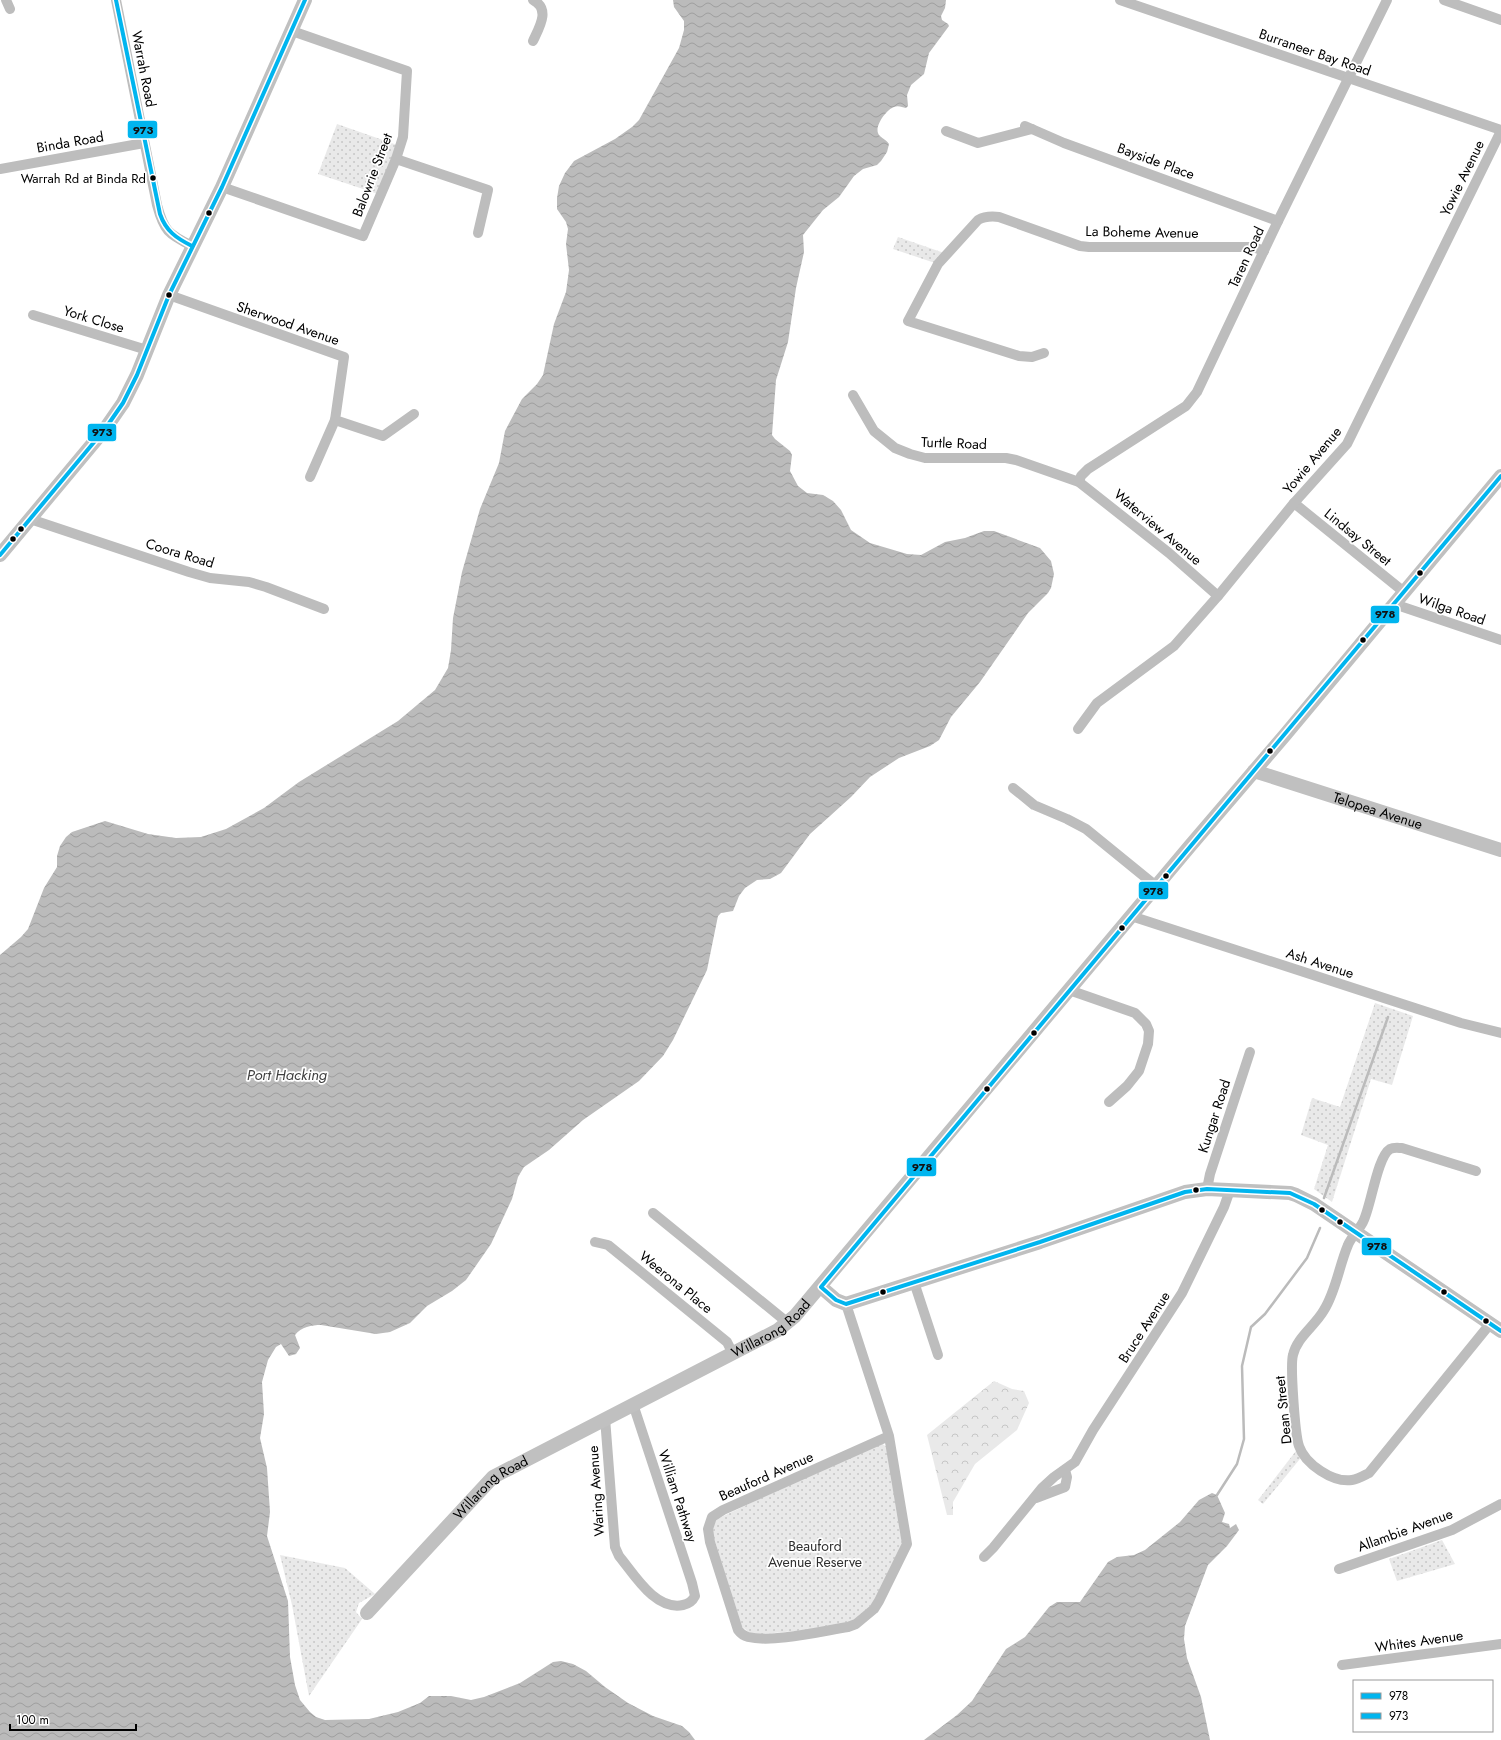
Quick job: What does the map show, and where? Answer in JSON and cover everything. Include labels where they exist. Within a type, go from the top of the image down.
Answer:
[{"type":"street","name":"Warrah Road","points":[[116,0],[157,205],[164,227],[173,236],[192,246]]},
{"type":"street","points":[[0,555],[105,430],[130,389],[169,295],[222,187],[305,0]]},
{"type":"street","points":[[533,0],[540,6],[543,12],[533,41]]},
{"type":"street","name":"Burraneer Bay Road","points":[[1120,0],[1501,130]]},
{"type":"street","name":"Taren Road","points":[[1080,482],[1081,476],[1088,469],[1186,406],[1197,392],[1278,221],[1387,0]]},
{"type":"street","points":[[1444,0],[1501,20]]},
{"type":"street","name":"Balowrie Street","points":[[222,187],[363,236],[396,159],[403,137],[407,71],[292,31]]},
{"type":"street","name":"Bayside Place","points":[[946,131],[978,143],[1029,128],[1064,143],[1278,221]]},
{"type":"street","name":"Yowie Avenue","points":[[1078,729],[1097,703],[1167,652],[1218,596],[1294,503],[1340,452],[1352,435],[1501,130]]},
{"type":"street","name":"Binda Road","points":[[0,168],[144,143]]},
{"type":"street","points":[[396,159],[488,190],[478,233]]},
{"type":"street","name":"La Boheme Avenue","points":[[1044,353],[1032,357],[1019,356],[908,321],[938,264],[978,220],[982,218],[987,216],[999,217],[1080,246],[1248,247],[1264,251]]},
{"type":"street","name":"Sherwood Avenue","points":[[169,295],[344,357],[335,420]]},
{"type":"street","name":"York Close","points":[[33,315],[147,350]]},
{"type":"street","name":"Turtle Road","points":[[853,395],[874,431],[895,448],[910,454],[925,458],[1006,458],[1080,482]]},
{"type":"street","points":[[310,476],[335,420],[383,436],[414,414]]},
{"type":"street","name":"Willarong Road","points":[[366,1613],[493,1477],[605,1418],[733,1354],[788,1323],[821,1287],[1501,476]]},
{"type":"street","name":"Waterview Avenue","points":[[1080,482],[1163,548],[1218,596]]},
{"type":"street","name":"Lindsay Street","points":[[1294,503],[1404,592]]},
{"type":"street","name":"Coora Road","points":[[30,519],[189,572],[210,578],[249,582],[324,609]]},
{"type":"street","name":"Wilga Road","points":[[1394,604],[1501,640]]},
{"type":"street","name":"Telopea Avenue","points":[[1254,771],[1501,850]]},
{"type":"street","points":[[1013,788],[1034,805],[1067,818],[1086,829],[1156,886]]},
{"type":"street","name":"Ash Avenue","points":[[1131,916],[1461,1023],[1501,1033]]},
{"type":"street","points":[[1069,990],[1135,1013],[1146,1024],[1149,1030],[1148,1044],[1138,1072],[1127,1086],[1108,1102]]},
{"type":"street","name":"Kungar Road","points":[[1208,1189],[1210,1174],[1250,1052]]},
{"type":"street","name":"Dean Street","points":[[1476,1171],[1402,1148],[1391,1149],[1383,1158],[1363,1222],[1349,1244],[1330,1298],[1323,1311],[1297,1344],[1292,1355],[1299,1447],[1311,1463],[1334,1478],[1351,1480],[1360,1478],[1369,1473],[1496,1327]]},
{"type":"street","points":[[821,1287],[836,1300],[846,1304],[1040,1242],[1185,1192],[1208,1189],[1284,1193],[1296,1195],[1314,1204],[1496,1327]]},
{"type":"street","name":"Bruce Avenue","points":[[984,1557],[1032,1500],[1054,1477],[1075,1462],[1182,1293],[1224,1207],[1230,1190]]},
{"type":"street","points":[[653,1213],[788,1323]]},
{"type":"street","name":"Weerona Place","points":[[595,1242],[608,1245],[676,1300],[727,1342],[733,1354]]},
{"type":"street","points":[[914,1282],[938,1356]]},
{"type":"street","name":"Beauford Avenue","points":[[846,1304],[889,1436],[907,1544],[874,1609],[856,1624],[848,1627],[795,1636],[764,1638],[742,1635],[738,1630],[710,1542],[708,1530],[712,1517],[724,1510],[889,1436]]},
{"type":"street","name":"William Pathway","points":[[633,1404],[695,1596]]},
{"type":"street","name":"Waring Avenue","points":[[605,1418],[614,1547],[619,1556],[660,1602],[676,1606],[685,1605],[691,1602],[695,1596]]},
{"type":"street","name":"Bruce Avenue","points":[[1032,1500],[1065,1487],[1067,1477],[1065,1470]]},
{"type":"street","name":"Allambie Avenue","points":[[1339,1569],[1452,1530],[1501,1504]]},
{"type":"street","name":"Whites Avenue","points":[[1342,1666],[1501,1644]]},
{"type":"green space","points":[[337,124],[400,146],[381,195],[318,174]]},
{"type":"green space","points":[[898,237],[947,254],[938,264],[893,249]]},
{"type":"green space","points":[[1375,1003],[1413,1016],[1392,1085],[1371,1079],[1332,1202],[1314,1189],[1328,1145],[1301,1135],[1312,1098],[1340,1107]]},
{"type":"green space","points":[[994,1381],[1012,1389],[1024,1391],[1029,1403],[1017,1430],[975,1464],[953,1502],[953,1515],[947,1515],[927,1435]]},
{"type":"green space","name":"Beauford Avenue Reserve","points":[[880,1442],[888,1448],[903,1548],[877,1598],[863,1615],[841,1627],[752,1635],[740,1625],[712,1531],[715,1520]]},
{"type":"green space","points":[[1299,1447],[1304,1454],[1263,1504],[1258,1500]]},
{"type":"green space","points":[[1442,1540],[1455,1564],[1397,1581],[1389,1559]]},
{"type":"green space","points":[[280,1555],[345,1568],[375,1594],[359,1603],[356,1612],[362,1619],[309,1696],[292,1605]]},
{"type":"water","name":"Port Hacking","points":[[673,0],[946,0],[945,8],[941,16],[942,20],[949,26],[929,53],[924,74],[911,85],[907,95],[908,106],[906,108],[897,106],[891,108],[882,118],[878,126],[878,133],[889,144],[887,152],[877,165],[863,169],[854,176],[839,197],[823,210],[803,235],[804,252],[796,288],[788,342],[776,380],[772,435],[790,451],[792,455],[790,471],[798,486],[807,493],[823,495],[833,501],[841,510],[851,530],[870,543],[907,554],[921,555],[945,542],[965,538],[984,531],[994,531],[1040,548],[1051,561],[1054,574],[1051,588],[1028,613],[980,682],[951,717],[939,740],[930,746],[899,758],[870,777],[851,797],[810,834],[781,873],[770,879],[757,880],[745,888],[739,896],[733,911],[721,913],[718,916],[707,970],[673,1040],[663,1056],[639,1081],[583,1120],[549,1150],[524,1167],[518,1177],[512,1199],[491,1244],[466,1280],[452,1291],[427,1306],[410,1323],[390,1332],[376,1334],[314,1325],[303,1328],[295,1335],[300,1348],[296,1354],[289,1356],[281,1344],[276,1347],[268,1360],[262,1382],[264,1414],[260,1438],[267,1468],[270,1512],[267,1536],[288,1601],[290,1657],[295,1685],[300,1700],[316,1717],[325,1720],[369,1719],[398,1712],[420,1703],[429,1696],[451,1696],[471,1700],[484,1697],[520,1683],[553,1662],[561,1661],[573,1664],[586,1671],[605,1687],[628,1703],[653,1716],[682,1726],[695,1740],[0,1740],[0,955],[28,929],[44,888],[57,867],[57,856],[60,846],[66,837],[72,832],[105,821],[148,834],[176,838],[201,837],[226,829],[264,808],[299,782],[398,721],[435,690],[448,668],[453,618],[462,572],[480,509],[499,463],[505,431],[522,399],[537,384],[543,375],[554,324],[566,292],[569,270],[566,244],[568,229],[566,222],[557,209],[559,186],[565,173],[574,161],[615,139],[639,120],[679,48],[684,30],[684,21],[674,7]]},
{"type":"water","points":[[1212,1493],[1217,1495],[1225,1513],[1222,1522],[1229,1524],[1230,1528],[1236,1524],[1239,1530],[1227,1546],[1208,1565],[1185,1626],[1184,1639],[1187,1658],[1201,1697],[1210,1740],[924,1740],[957,1715],[972,1701],[1006,1649],[1025,1637],[1049,1607],[1057,1602],[1080,1602],[1108,1562],[1117,1557],[1134,1555],[1145,1550],[1180,1522],[1199,1500]]},
{"type":"waterway","points":[[1324,1198],[1388,1017]]},
{"type":"waterway","points":[[1217,1495],[1237,1464],[1244,1439],[1242,1366],[1251,1327],[1265,1314],[1307,1258],[1320,1228]]},
{"type":"transit line","name":"973","points":[[116,0],[160,214],[165,225],[172,233],[192,246]]},
{"type":"transit line","name":"973","points":[[0,555],[105,429],[123,403],[137,375],[169,295],[222,187],[305,0]]},
{"type":"transit line","name":"978","points":[[1501,476],[821,1287],[836,1300],[846,1304],[1040,1242],[1185,1192],[1207,1189],[1290,1193],[1314,1204],[1501,1331]]},
{"type":"place","name":"Warrah Rd at Binda Rd","points":[[153,178]]}]
